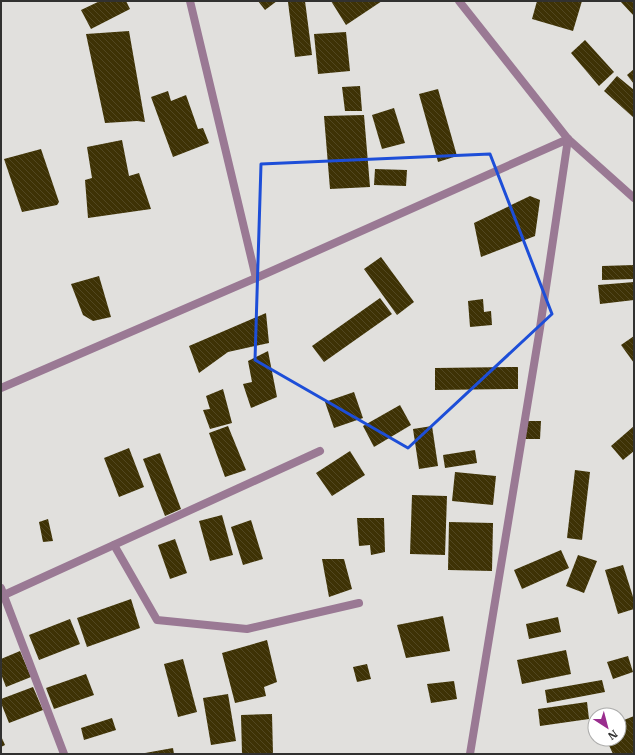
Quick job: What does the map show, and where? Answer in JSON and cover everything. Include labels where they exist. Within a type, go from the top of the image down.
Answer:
[{"type":"street","points":[[190,1],[256,278]]},
{"type":"street","points":[[462,2],[568,139],[634,198]]},
{"type":"street","points":[[1,388],[256,278],[568,139]]},
{"type":"street","points":[[470,754],[540,328],[568,139]]},
{"type":"street","points":[[64,754],[3,591],[114,545],[320,451]]},
{"type":"street","points":[[114,545],[157,620],[247,629],[359,603]]},
{"type":"highlighted area","points":[[490,154],[552,314],[408,448],[255,360],[261,164]]},
{"type":"building","points":[[100,1],[126,1],[130,9],[91,29],[81,10]]},
{"type":"building","points":[[258,1],[277,1],[265,10]]},
{"type":"building","points":[[305,1],[312,55],[295,57],[288,2]]},
{"type":"building","points":[[331,1],[382,1],[346,25]]},
{"type":"building","points":[[537,1],[582,1],[573,31],[532,19]]},
{"type":"building","points":[[620,1],[634,1],[634,16]]},
{"type":"building","points":[[129,31],[145,122],[105,123],[86,34]]},
{"type":"building","points":[[346,32],[350,71],[318,74],[314,34]]},
{"type":"building","points":[[585,40],[614,72],[599,86],[571,53]]},
{"type":"building","points":[[634,69],[634,84],[627,75]]},
{"type":"building","points":[[617,76],[634,90],[634,118],[604,91]]},
{"type":"building","points":[[360,86],[362,111],[345,111],[342,87]]},
{"type":"building","points":[[438,89],[457,156],[438,162],[419,94]]},
{"type":"building","points":[[168,91],[171,101],[186,95],[198,129],[203,128],[209,143],[173,157],[151,97]]},
{"type":"building","points":[[394,108],[405,143],[382,149],[372,115]]},
{"type":"building","points":[[364,115],[370,187],[330,189],[324,116]]},
{"type":"building","points":[[122,140],[129,176],[139,173],[151,209],[88,218],[85,180],[92,178],[87,147]]},
{"type":"building","points":[[41,149],[59,202],[57,205],[22,212],[4,159]]},
{"type":"building","points":[[375,169],[407,170],[406,186],[374,185]]},
{"type":"building","points":[[530,196],[540,200],[535,236],[481,257],[474,223]]},
{"type":"building","points":[[381,257],[414,302],[397,315],[364,269]]},
{"type":"building","points":[[634,265],[634,279],[602,280],[602,266]]},
{"type":"building","points":[[99,276],[111,317],[93,321],[83,315],[71,284]]},
{"type":"building","points":[[634,282],[634,300],[600,304],[598,285]]},
{"type":"building","points":[[380,298],[392,314],[324,362],[312,346]]},
{"type":"building","points":[[483,299],[484,312],[491,311],[492,325],[470,327],[468,301]]},
{"type":"building","points":[[266,313],[269,343],[228,352],[199,373],[189,346]]},
{"type":"building","points":[[634,336],[634,363],[621,345]]},
{"type":"building","points":[[268,351],[277,397],[251,408],[243,384],[252,382],[248,361]]},
{"type":"building","points":[[518,367],[518,389],[435,390],[435,368]]},
{"type":"building","points":[[223,389],[232,423],[210,429],[203,410],[210,409],[206,396]]},
{"type":"building","points":[[354,392],[363,418],[334,428],[325,402]]},
{"type":"building","points":[[400,405],[411,425],[374,447],[363,426]]},
{"type":"building","points":[[526,421],[541,421],[540,439],[525,439]]},
{"type":"building","points":[[228,426],[246,470],[225,477],[209,433]]},
{"type":"building","points":[[432,426],[438,466],[419,469],[413,429]]},
{"type":"building","points":[[634,426],[634,451],[623,460],[611,446]]},
{"type":"building","points":[[129,448],[144,487],[119,497],[104,458]]},
{"type":"building","points":[[475,450],[477,463],[445,468],[443,455]]},
{"type":"building","points":[[350,451],[365,475],[332,496],[316,473]]},
{"type":"building","points":[[160,453],[181,509],[165,516],[143,459]]},
{"type":"building","points":[[575,470],[590,472],[582,540],[567,538]]},
{"type":"building","points":[[455,472],[496,476],[493,505],[452,501]]},
{"type":"building","points":[[412,495],[447,496],[445,555],[410,554]]},
{"type":"building","points":[[222,515],[233,555],[210,561],[199,521]]},
{"type":"building","points":[[357,518],[384,518],[385,552],[371,555],[370,545],[359,546]]},
{"type":"building","points":[[48,519],[53,541],[43,542],[39,522]]},
{"type":"building","points":[[251,520],[263,559],[243,565],[231,527]]},
{"type":"building","points":[[449,522],[493,523],[492,571],[448,570]]},
{"type":"building","points":[[175,539],[187,573],[170,579],[158,545]]},
{"type":"building","points":[[561,550],[569,568],[522,589],[514,570]]},
{"type":"building","points":[[578,555],[597,561],[584,593],[566,586]]},
{"type":"building","points":[[322,559],[344,559],[352,589],[329,597]]},
{"type":"building","points":[[623,565],[634,600],[634,609],[618,614],[605,570]]},
{"type":"building","points":[[131,599],[140,628],[87,647],[77,618]]},
{"type":"building","points":[[443,616],[450,651],[406,658],[397,625]]},
{"type":"building","points":[[558,617],[561,632],[529,639],[526,624]]},
{"type":"building","points":[[70,619],[80,644],[39,660],[29,635]]},
{"type":"building","points":[[267,640],[277,682],[264,687],[266,696],[235,703],[222,653]]},
{"type":"building","points":[[566,650],[571,674],[522,684],[517,660]]},
{"type":"building","points":[[20,651],[31,677],[6,687],[1,674],[1,659]]},
{"type":"building","points":[[628,656],[633,672],[613,679],[607,662]]},
{"type":"building","points":[[183,659],[197,712],[178,717],[164,664]]},
{"type":"building","points":[[367,664],[371,679],[357,682],[353,667]]},
{"type":"building","points":[[86,674],[94,695],[54,709],[46,688]]},
{"type":"building","points":[[602,680],[605,692],[547,703],[545,690]]},
{"type":"building","points":[[454,681],[457,699],[431,703],[427,684]]},
{"type":"building","points":[[33,687],[43,710],[9,723],[1,703],[1,699]]},
{"type":"building","points":[[228,694],[236,741],[211,745],[203,698]]},
{"type":"building","points":[[587,702],[587,719],[540,726],[538,709]]},
{"type":"building","points":[[272,714],[273,754],[242,754],[241,715]]},
{"type":"building","points":[[634,716],[634,754],[613,754],[610,747],[627,747],[627,719]]},
{"type":"building","points":[[112,718],[116,730],[84,740],[81,728]]},
{"type":"building","points":[[1,736],[5,745],[1,747]]},
{"type":"building","points":[[173,748],[174,754],[145,754],[145,753]]}]
